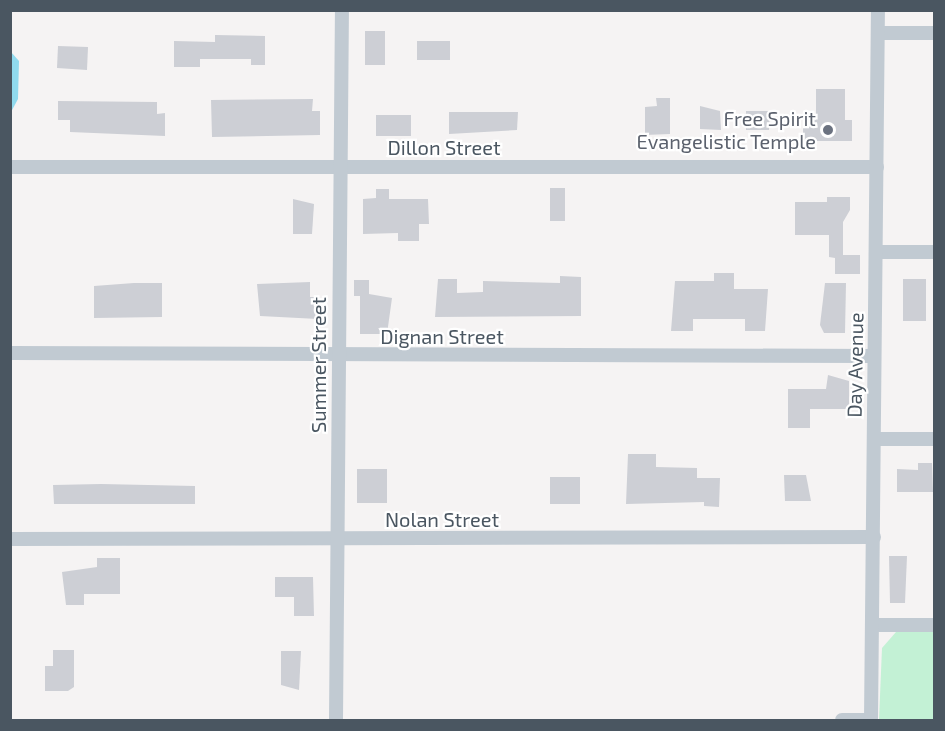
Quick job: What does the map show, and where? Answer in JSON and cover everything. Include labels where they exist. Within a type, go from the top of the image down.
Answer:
[{"type":"street","name":"Summer Street","points":[[336,720],[342,10]]},
{"type":"street","name":"Day Avenue","points":[[871,720],[878,10]]},
{"type":"street","points":[[878,33],[934,33]]},
{"type":"street","name":"Dillon Street","points":[[10,167],[877,166]]},
{"type":"street","points":[[876,252],[934,252]]},
{"type":"street","name":"Dignan Street","points":[[10,353],[874,356]]},
{"type":"street","points":[[874,439],[934,439]]},
{"type":"street","name":"Nolan Street","points":[[10,539],[874,537]]},
{"type":"street","points":[[872,625],[934,625]]},
{"type":"street","points":[[842,720],[871,720]]},
{"type":"green space","points":[[896,632],[934,632],[934,720],[879,720],[882,648]]},
{"type":"water","points":[[11,52],[19,61],[18,99],[11,112]]},
{"type":"building","points":[[365,31],[385,31],[385,65],[365,65]]},
{"type":"building","points":[[215,35],[265,36],[265,65],[251,65],[251,59],[200,59],[200,67],[174,67],[174,41],[215,42]]},
{"type":"building","points":[[417,41],[450,41],[450,60],[417,60]]},
{"type":"building","points":[[58,46],[88,47],[87,70],[57,68]]},
{"type":"building","points":[[816,89],[845,89],[845,120],[852,120],[852,141],[803,141],[803,120],[816,120]]},
{"type":"building","points":[[656,98],[670,98],[670,134],[645,135],[645,107],[657,106]]},
{"type":"building","points":[[313,99],[312,111],[320,111],[320,135],[212,137],[211,100]]},
{"type":"building","points":[[58,101],[157,102],[157,114],[165,113],[165,136],[70,132],[70,120],[58,120]]},
{"type":"building","points":[[700,106],[720,111],[721,130],[700,129]]},
{"type":"building","points":[[746,111],[770,111],[769,130],[746,130]]},
{"type":"building","points":[[449,112],[518,112],[517,130],[449,134]]},
{"type":"building","points":[[376,115],[411,115],[411,136],[376,136]]},
{"type":"building","points":[[550,188],[565,188],[565,221],[550,221]]},
{"type":"building","points":[[376,189],[389,189],[389,199],[428,199],[429,224],[419,224],[419,241],[398,241],[398,233],[363,234],[363,199],[376,198]]},
{"type":"building","points":[[827,197],[850,197],[850,210],[843,222],[843,255],[860,255],[860,274],[835,274],[835,258],[829,257],[829,235],[795,235],[795,202],[827,202]]},
{"type":"building","points":[[293,199],[314,204],[312,234],[293,234]]},
{"type":"building","points":[[714,273],[734,273],[734,289],[768,289],[765,331],[745,331],[745,319],[693,319],[693,331],[671,331],[675,281],[714,281]]},
{"type":"building","points":[[560,276],[581,277],[581,316],[435,317],[438,279],[457,279],[457,293],[483,292],[483,281],[560,283]]},
{"type":"building","points":[[903,279],[926,279],[926,321],[903,321]]},
{"type":"building","points":[[354,280],[369,280],[369,294],[392,298],[387,334],[360,334],[360,296],[354,296]]},
{"type":"building","points":[[310,282],[310,297],[318,297],[318,319],[260,316],[257,284]]},
{"type":"building","points":[[162,283],[162,317],[94,318],[94,286]]},
{"type":"building","points":[[825,283],[846,283],[845,333],[824,333],[820,325]]},
{"type":"building","points":[[828,375],[849,381],[849,409],[810,409],[810,428],[788,428],[788,389],[826,389]]},
{"type":"building","points":[[628,454],[656,454],[656,467],[697,468],[697,478],[720,478],[719,507],[704,506],[704,502],[626,504]]},
{"type":"building","points":[[918,463],[932,463],[933,492],[897,492],[897,469],[918,470]]},
{"type":"building","points":[[357,469],[387,469],[387,503],[357,503]]},
{"type":"building","points":[[784,475],[806,475],[811,501],[785,501]]},
{"type":"building","points":[[550,477],[580,477],[580,504],[550,504]]},
{"type":"building","points":[[53,485],[195,486],[195,504],[54,504]]},
{"type":"building","points":[[889,556],[907,556],[905,603],[890,603]]},
{"type":"building","points":[[97,558],[120,558],[120,594],[84,594],[84,605],[66,605],[62,572],[97,567]]},
{"type":"building","points":[[275,577],[313,577],[314,616],[294,616],[294,597],[275,597]]},
{"type":"building","points":[[53,650],[74,650],[74,687],[68,691],[45,691],[45,666],[53,666]]},
{"type":"building","points":[[281,651],[301,651],[299,690],[281,685]]},
{"type":"place","name":"Free Spirit Evangelistic Temple","points":[[828,130]]}]
